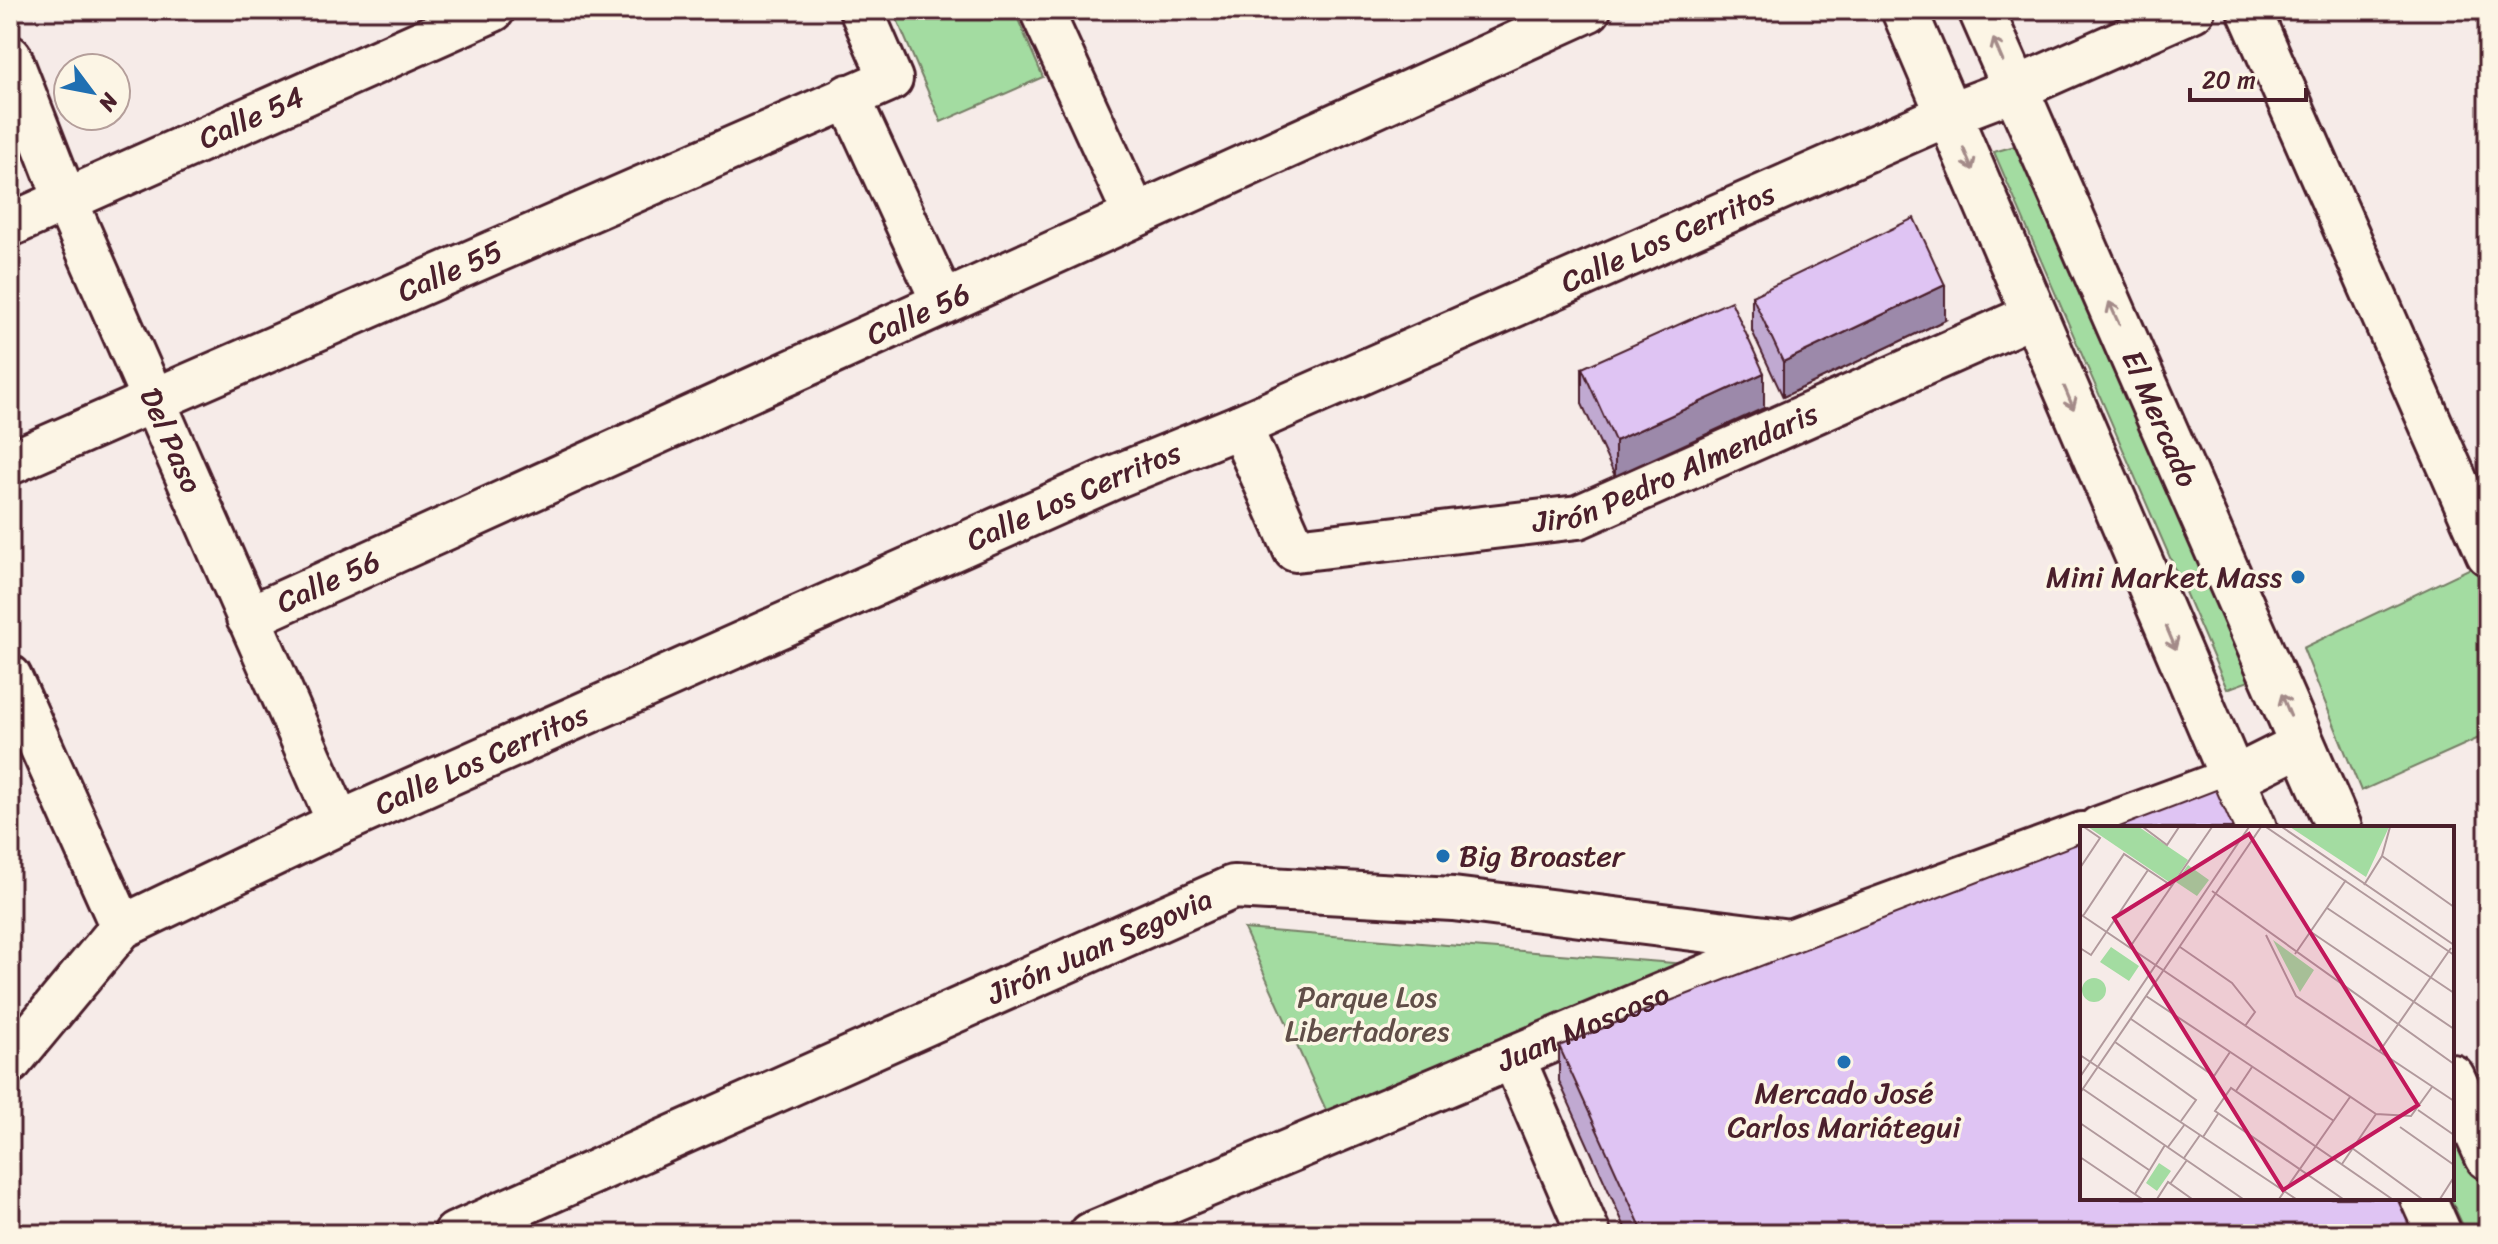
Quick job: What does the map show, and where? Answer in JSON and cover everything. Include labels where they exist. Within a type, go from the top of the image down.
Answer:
[{"type":"main road","points":[[1904,10],[2253,826]]},
{"type":"main road","name":"El Mercado","points":[[1981,10],[2338,826]]},
{"type":"main road","points":[[2454,1081],[2488,1157]]},
{"type":"main road","points":[[2424,1200],[2439,1234]]},
{"type":"street","name":"Calle 54","points":[[10,225],[493,10]]},
{"type":"street","name":"Calle 55","points":[[10,463],[891,79],[861,10]]},
{"type":"street","name":"Calle 56","points":[[248,618],[1589,10]]},
{"type":"street","name":"Calle Los Cerritos","points":[[10,1062],[122,927],[339,823],[1117,476],[1240,426],[2193,10]]},
{"type":"street","points":[[2249,10],[2483,528]]},
{"type":"street","points":[[1047,12],[1135,215]]},
{"type":"street","name":"Del Paso","points":[[10,57],[66,201],[339,823]]},
{"type":"street","points":[[848,96],[943,302]]},
{"type":"street","name":"Jirón Pedro Almendaris","points":[[1240,426],[1295,550],[1578,517],[2034,315]]},
{"type":"street","points":[[10,677],[122,927]]},
{"type":"street","points":[[2104,826],[2232,779],[2302,744]]},
{"type":"street","name":"Juan Moscoso","points":[[1091,1234],[1790,941],[2080,835]]},
{"type":"street","name":"Jirón Juan Segovia","points":[[455,1234],[522,1221],[1233,887],[1453,899],[1790,941]]},
{"type":"street","points":[[1513,1057],[1589,1234]]},
{"type":"green space","points":[[893,10],[1014,10],[1043,77],[941,122]]},
{"type":"green space","points":[[2022,144],[2260,677],[2227,689],[1994,152]]},
{"type":"green space","points":[[2481,563],[2488,580],[2488,734],[2361,791],[2303,648]]},
{"type":"green space","name":"Parque Los Libertadores","points":[[1244,929],[1699,965],[1326,1110]]},
{"type":"green space","points":[[2454,1124],[2488,1201],[2488,1234],[2467,1234],[2451,1200],[2454,1200]]},
{"type":"building","points":[[1914,218],[1945,285],[1783,362],[1752,296]]},
{"type":"building","points":[[1731,301],[1764,373],[1615,441],[1582,368]]},
{"type":"building","points":[[2216,790],[2232,826],[2122,826]]},
{"type":"building","name":"Mercado José Carlos Mariátegui","points":[[2080,843],[2080,1200],[2398,1200],[2413,1234],[1644,1234],[1559,1046]]},
{"type":"place","name":"Mini Market Mass","points":[[2298,577]]},
{"type":"place","name":"Big Broaster","points":[[1443,856]]},
{"type":"place","name":"Mercado José Carlos Mariátegui","points":[[1844,1062]]}]
